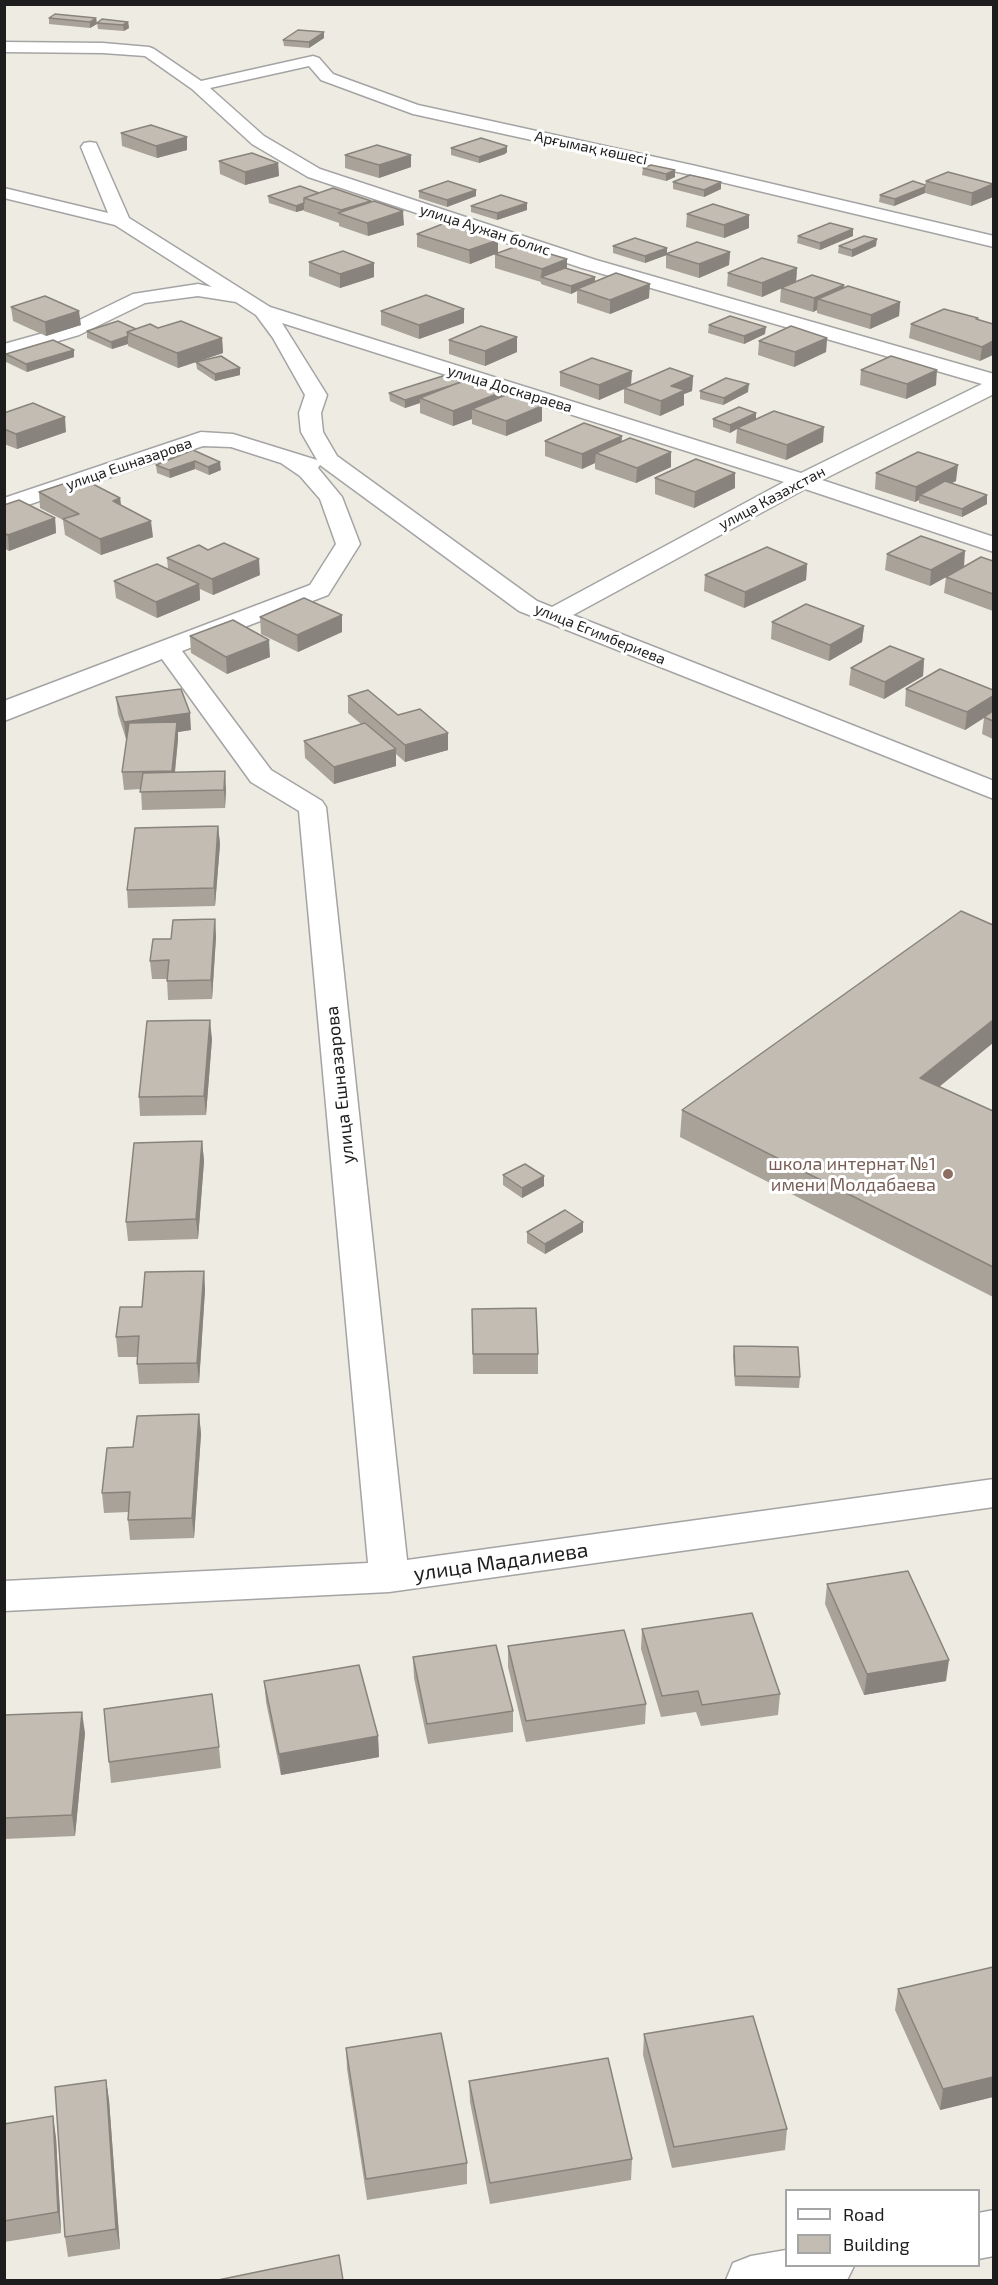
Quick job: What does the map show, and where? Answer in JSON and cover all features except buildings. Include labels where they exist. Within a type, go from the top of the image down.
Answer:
[{"type":"street","points":[[137,32],[133,41],[149,52]]},
{"type":"street","name":"улица Аужан болис","points":[[4,47],[103,48],[149,52],[198,86],[258,140],[314,173],[589,264],[993,381]]},
{"type":"street","name":"Арғымақ көшесі","points":[[198,86],[313,61],[327,77],[412,109],[696,171],[993,242]]},
{"type":"street","points":[[90,147],[121,221]]},
{"type":"street","name":"улица Доскараева","points":[[4,193],[121,221],[263,311],[803,481],[993,545]]},
{"type":"street","points":[[4,351],[72,331],[140,298],[198,290],[242,298]]},
{"type":"street","name":"улица Егимбериева","points":[[263,311],[282,337],[316,395],[310,414],[312,432],[328,460],[528,606],[993,791]]},
{"type":"street","name":"улица Казахстан","points":[[554,616],[803,481],[993,386]]},
{"type":"street","name":"улица Ешназарова","points":[[4,506],[201,439],[234,441],[352,477]]},
{"type":"street","name":"улица Ешназарова","points":[[4,713],[11,708],[168,650],[319,590],[348,544],[331,497],[308,471],[289,459]]},
{"type":"street","name":"улица Ешназарова","points":[[168,650],[261,776],[312,807],[389,1577]]},
{"type":"street","name":"улица Мадалиева","points":[[4,1596],[389,1577],[993,1493]]},
{"type":"street","points":[[751,2280],[818,2267]]},
{"type":"place","name":"школа интернат №1 имени Молдабаева","points":[[948,1174]]}]
